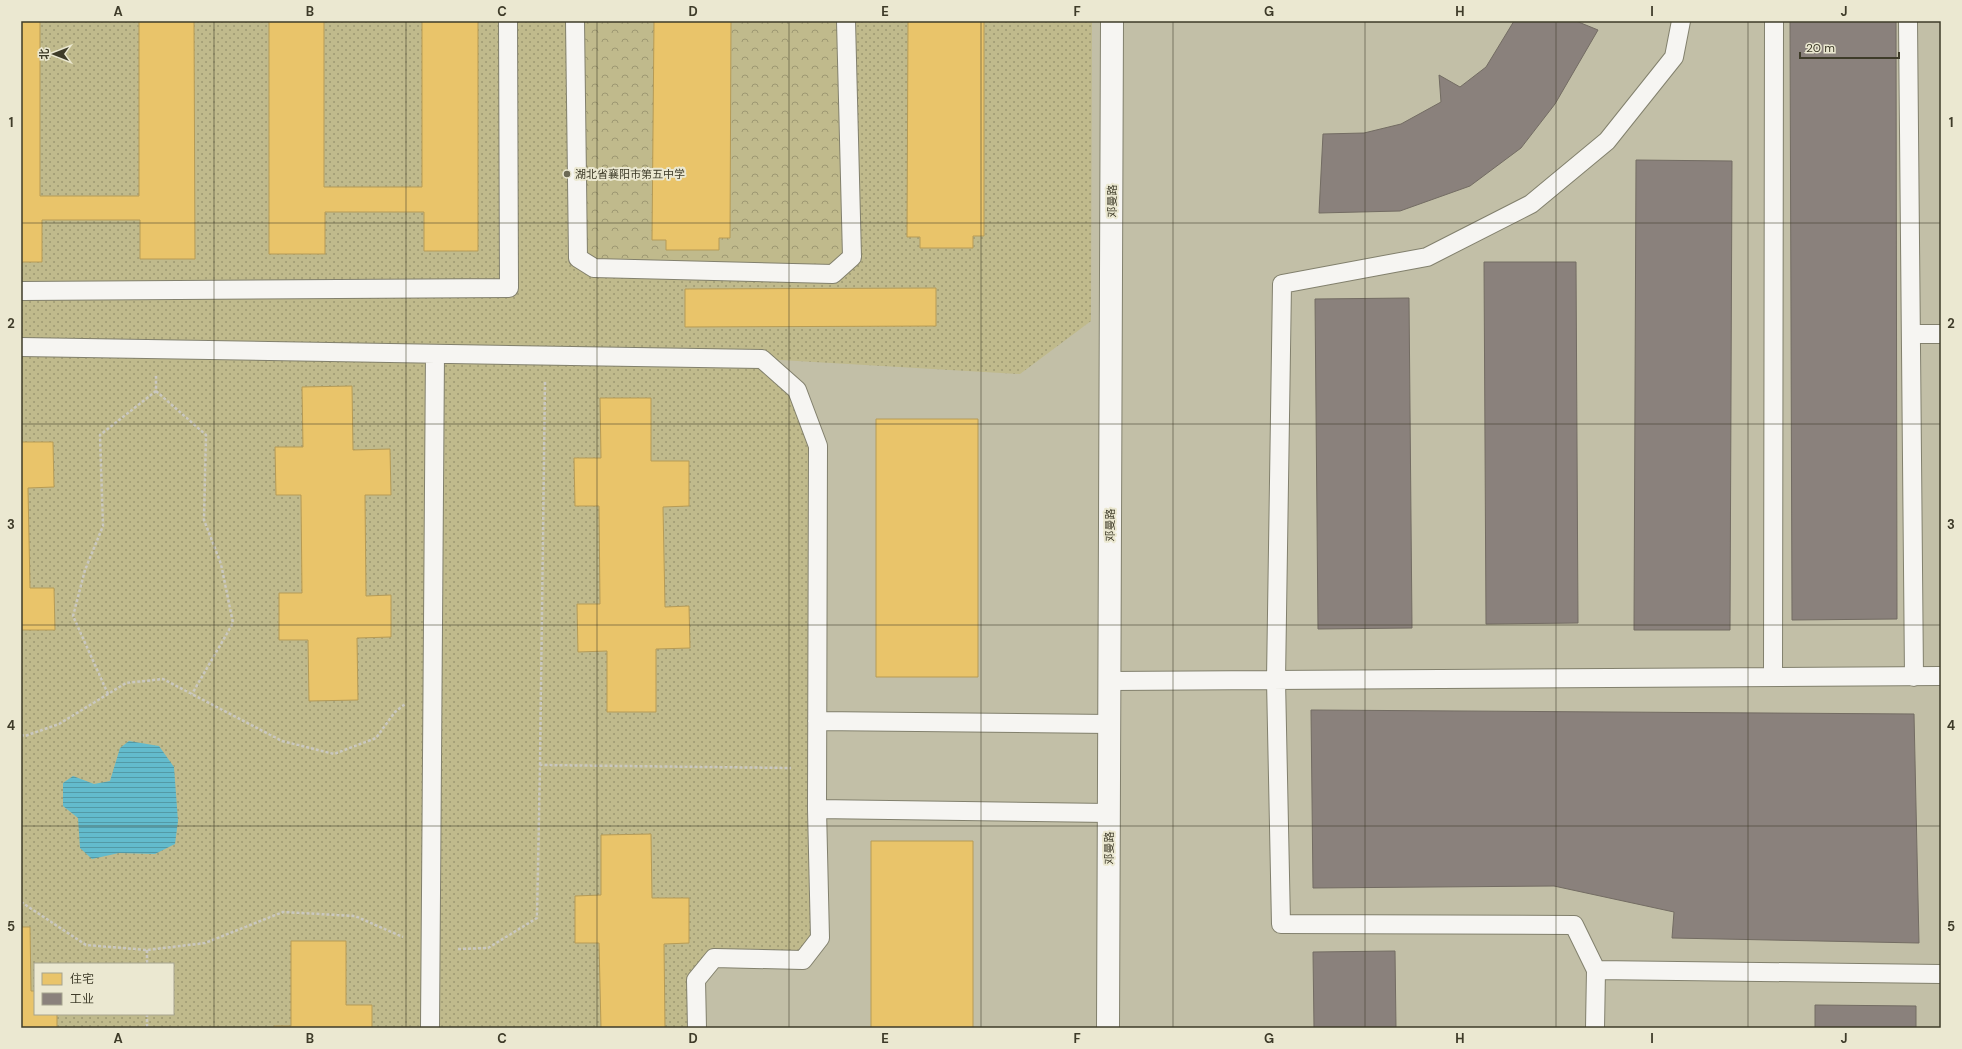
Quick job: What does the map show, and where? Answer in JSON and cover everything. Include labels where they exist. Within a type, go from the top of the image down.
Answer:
[{"type":"street","name":"邓曼路","points":[[1108,1028],[1112,21]]},
{"type":"lane","points":[[21,290],[509,288],[508,21]]},
{"type":"lane","points":[[575,21],[578,258],[594,268],[833,274],[852,257],[846,21]]},
{"type":"lane","points":[[1595,1028],[1596,970],[1574,924],[1281,924],[1276,680],[1282,284],[1427,257],[1530,204],[1607,142],[1674,57],[1681,21]]},
{"type":"lane","points":[[1772,677],[1774,21]]},
{"type":"lane","points":[[1908,21],[1914,677]]},
{"type":"lane","points":[[1911,334],[1941,334]]},
{"type":"lane","points":[[21,347],[762,359],[797,390],[818,446],[817,809],[820,938],[803,960],[714,958],[696,980],[696,1028]]},
{"type":"lane","points":[[430,1028],[435,354]]},
{"type":"lane","points":[[1110,681],[1941,676]]},
{"type":"lane","points":[[817,721],[1110,724]]},
{"type":"lane","points":[[817,809],[1109,813]]},
{"type":"lane","points":[[1596,970],[1941,974]]},
{"type":"path","points":[[155,349],[156,391],[206,435],[204,520],[221,564],[233,623],[192,694]]},
{"type":"path","points":[[540,765],[545,356]]},
{"type":"path","points":[[108,694],[74,616],[85,570],[103,526],[100,435],[156,391]]},
{"type":"path","points":[[21,735],[25,736],[59,724],[126,683],[164,679],[282,741],[334,754],[376,738],[395,712],[432,681]]},
{"type":"path","points":[[147,950],[147,963]]},
{"type":"path","points":[[147,1015],[147,1028]]},
{"type":"green space","points":[[21,21],[1092,21],[1091,321],[1020,374],[763,359],[797,390],[818,446],[820,938],[803,960],[714,958],[696,980],[697,1028],[21,1028]]},
{"type":"green space","points":[[575,21],[846,21],[852,257],[833,274],[578,258]]},
{"type":"water","points":[[129,741],[159,746],[174,767],[178,821],[175,844],[155,854],[119,853],[92,859],[80,848],[78,818],[63,806],[63,783],[73,776],[94,784],[110,781],[120,748]]},
{"type":"building: 住宅","points":[[21,21],[40,21],[40,196],[139,196],[139,21],[194,21],[195,259],[140,259],[140,220],[42,220],[42,262],[21,262]]},
{"type":"building: 住宅","points":[[269,21],[324,21],[324,187],[422,187],[422,21],[478,21],[478,251],[424,251],[424,212],[325,212],[325,254],[269,254]]},
{"type":"building: 住宅","points":[[654,21],[731,21],[730,238],[719,238],[719,250],[666,250],[666,240],[652,240]]},
{"type":"building: 住宅","points":[[908,21],[984,21],[984,236],[973,236],[973,248],[920,248],[920,237],[907,237]]},
{"type":"building: 住宅","points":[[936,288],[936,326],[685,327],[685,289]]},
{"type":"building: 住宅","points":[[352,386],[353,450],[390,449],[391,495],[365,495],[366,596],[391,595],[391,637],[357,638],[358,700],[309,701],[308,640],[279,640],[279,593],[302,593],[301,495],[276,495],[275,447],[303,447],[302,387]]},
{"type":"building: 住宅","points":[[600,398],[651,398],[651,461],[689,461],[689,506],[663,507],[665,607],[689,606],[690,648],[656,649],[656,712],[607,712],[607,651],[578,652],[577,604],[600,604],[599,506],[575,506],[574,458],[601,458]]},
{"type":"building: 住宅","points":[[876,419],[978,419],[978,677],[876,677]]},
{"type":"building: 住宅","points":[[21,442],[53,442],[54,487],[28,488],[30,588],[54,588],[55,630],[21,630]]},
{"type":"building: 住宅","points":[[651,834],[652,898],[689,898],[689,943],[664,944],[665,1028],[601,1028],[599,943],[575,943],[575,896],[601,895],[601,835]]},
{"type":"building: 住宅","points":[[871,841],[973,841],[973,1028],[871,1028]]},
{"type":"building: 住宅","points":[[21,927],[30,927],[31,991],[34,991],[34,1015],[57,1015],[57,1028],[21,1028]]},
{"type":"building: 住宅","points":[[291,941],[346,941],[346,1005],[372,1005],[372,1028],[274,1028],[274,1026],[291,1026]]},
{"type":"building: 工业","points":[[1514,21],[1576,21],[1598,30],[1555,104],[1521,148],[1470,186],[1400,211],[1319,213],[1323,134],[1364,133],[1401,124],[1441,102],[1439,75],[1460,87],[1486,67]]},
{"type":"building: 工业","points":[[1790,21],[1896,21],[1897,619],[1792,620]]},
{"type":"building: 工业","points":[[1636,160],[1732,161],[1730,630],[1634,630]]},
{"type":"building: 工业","points":[[1484,262],[1576,262],[1578,623],[1486,624]]},
{"type":"building: 工业","points":[[1409,298],[1412,628],[1318,629],[1315,299]]},
{"type":"building: 工业","points":[[1311,710],[1914,714],[1919,943],[1672,938],[1674,912],[1554,886],[1313,888]]},
{"type":"building: 工业","points":[[1395,951],[1396,1028],[1314,1028],[1313,952]]},
{"type":"building: 工业","points":[[1815,1005],[1916,1006],[1916,1028],[1815,1028]]},
{"type":"place","name":"湖北省襄阳市第五中学","points":[[567,174]]}]
